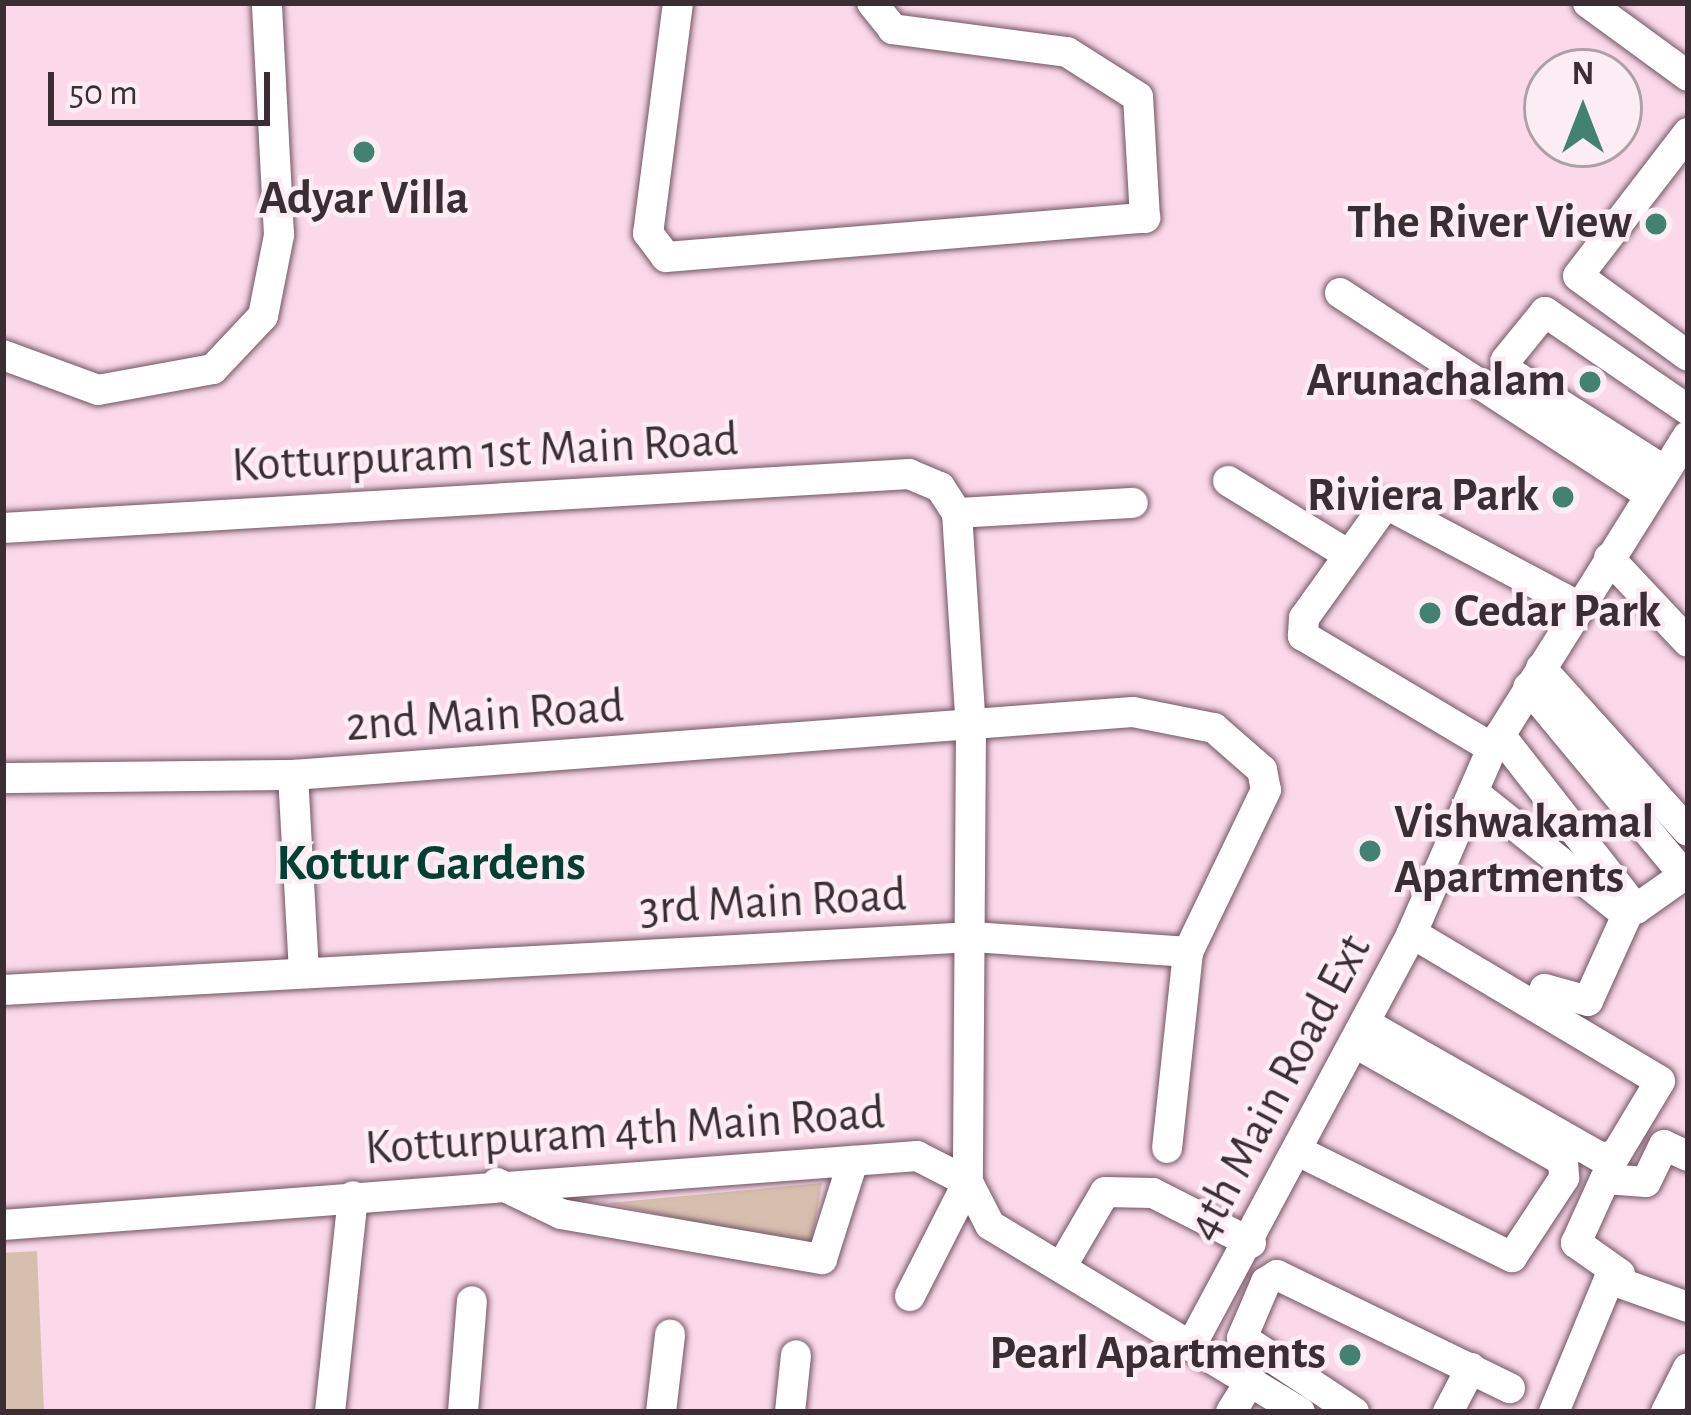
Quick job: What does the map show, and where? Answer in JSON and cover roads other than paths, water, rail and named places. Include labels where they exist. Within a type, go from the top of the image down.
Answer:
[{"type":"street","points":[[3,355],[98,390],[213,370],[263,316],[279,235],[267,3]]},
{"type":"street","points":[[678,3],[649,214],[650,244],[666,257],[1110,229],[1145,218],[1138,98],[1066,52],[893,29],[872,3]]},
{"type":"street","points":[[1588,3],[1688,76]]},
{"type":"street","points":[[1685,142],[1578,276],[1688,356]]},
{"type":"street","points":[[1340,293],[1668,478]]},
{"type":"street","points":[[1668,478],[1506,360],[1545,312],[1688,410]]},
{"type":"street","name":"4th Main Road Ext","points":[[1193,1342],[1251,1243],[1415,926],[1496,742],[1576,605],[1668,478],[1688,436]]},
{"type":"street","name":"Kotturpuram 1st Main Road","points":[[3,528],[909,474],[940,487],[957,512]]},
{"type":"street","points":[[1228,481],[1344,552]]},
{"type":"street","points":[[910,1296],[968,1181],[971,730],[957,512],[1133,503]]},
{"type":"street","points":[[1534,678],[1684,875],[1636,908],[1496,742],[1303,636],[1344,552],[1374,512],[1403,505],[1576,605]]},
{"type":"street","points":[[1609,558],[1688,642]]},
{"type":"street","points":[[1534,678],[1677,797],[1688,831]]},
{"type":"street","name":"2nd Main Road","points":[[3,778],[293,775],[1176,718],[1214,728],[1262,770],[1266,790],[1188,952],[1167,1148]]},
{"type":"street","points":[[293,775],[304,974]]},
{"type":"street","points":[[1415,926],[1579,1005],[1627,931],[1627,915],[1473,792]]},
{"type":"street","points":[[1360,1033],[1600,1156],[1615,1156],[1660,1081],[1415,926]]},
{"type":"street","name":"3rd Main Road","points":[[3,990],[973,937],[1188,952]]},
{"type":"street","points":[[1298,1151],[1512,1257],[1564,1178],[1563,1161],[1360,1033]]},
{"type":"street","points":[[1688,1156],[1664,1145],[1646,1183],[1605,1179],[1576,1243],[1620,1274],[1688,1307]]},
{"type":"street","name":"Kotturpuram 4th Main Road","points":[[3,1225],[492,1180],[917,1156],[968,1181]]},
{"type":"street","points":[[492,1180],[561,1214],[822,1259],[853,1161]]},
{"type":"street","points":[[968,1181],[990,1225],[1193,1342],[1300,1412]]},
{"type":"street","points":[[1063,1264],[1106,1192],[1153,1193],[1251,1243]]},
{"type":"street","points":[[330,1412],[353,1196]]},
{"type":"street","points":[[1554,1412],[1620,1274]]},
{"type":"street","points":[[1354,1412],[1242,1338],[1266,1282],[1277,1275],[1510,1388]]},
{"type":"street","points":[[463,1412],[472,1301]]},
{"type":"street","points":[[662,1412],[670,1335]]},
{"type":"street","points":[[790,1412],[796,1355]]},
{"type":"street","points":[[1448,1412],[1471,1368]]},
{"type":"street","points":[[1666,1412],[1688,1369]]},
{"type":"street","points":[[1231,1412],[1251,1380]]},
{"type":"place","name":"Adyar Villa","points":[[364,152]]},
{"type":"place","name":"The River View","points":[[1656,224]]},
{"type":"place","name":"Arunachalam","points":[[1590,382]]},
{"type":"place","name":"Riviera Park","points":[[1563,497]]},
{"type":"place","name":"Cedar Park","points":[[1430,613]]},
{"type":"place","name":"Vishwakamal Apartments","points":[[1370,851]]},
{"type":"place","name":"Pearl Apartments","points":[[1350,1355]]},
{"type":"district","name":"Kottur Gardens","points":[[431,864]]}]
